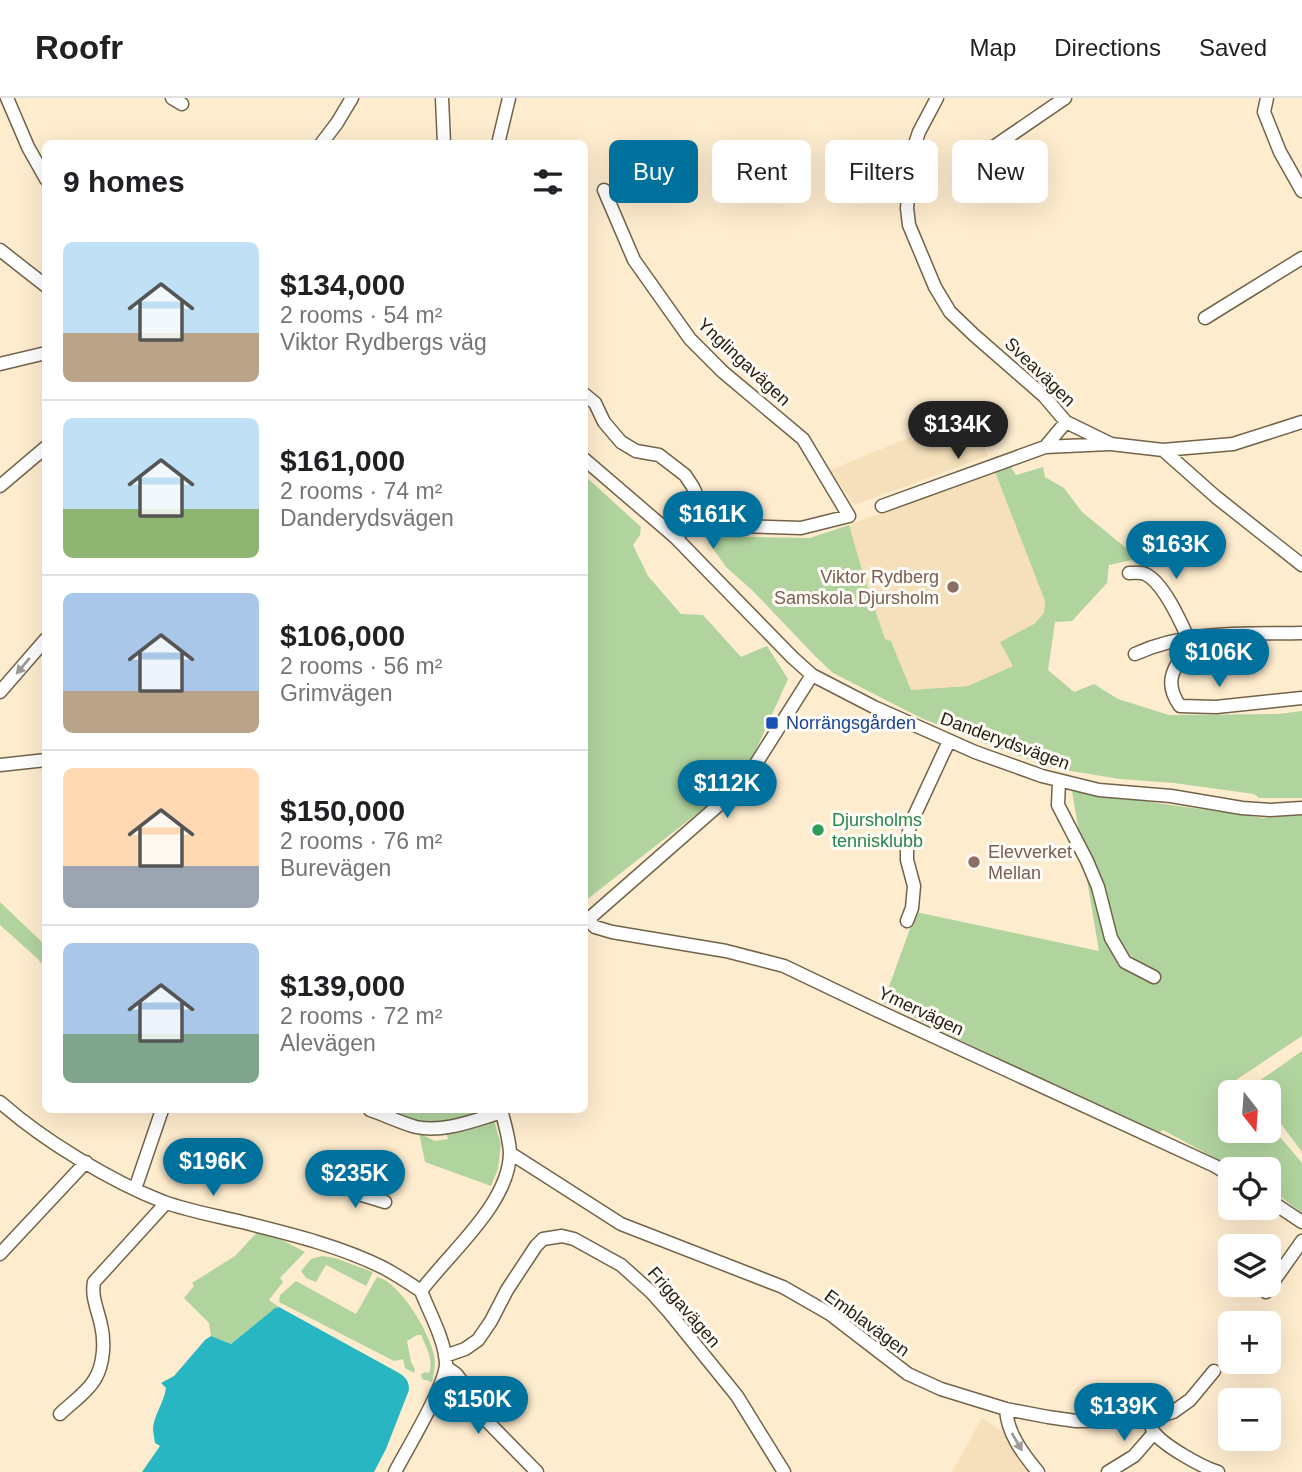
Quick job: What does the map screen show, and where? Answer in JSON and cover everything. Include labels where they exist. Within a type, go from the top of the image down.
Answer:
[{"type":"street","points":[[7,98],[27,147],[42,172]]},
{"type":"street","points":[[324,140],[352,98]]},
{"type":"street","points":[[442,98],[444,140]]},
{"type":"street","points":[[499,140],[509,98]]},
{"type":"street","name":"Sveavägen","points":[[937,98],[913,150],[907,208],[909,225],[935,287],[950,312],[1044,396],[1066,422],[1111,444],[1163,450],[1233,444],[1302,422]]},
{"type":"street","points":[[1004,140],[1065,98]]},
{"type":"street","points":[[1267,98],[1264,112],[1280,152],[1302,191]]},
{"type":"street","name":"Ynglingavägen","points":[[604,190],[634,260],[690,339],[723,372],[803,439],[849,516],[801,528],[706,525]]},
{"type":"street","points":[[0,250],[42,283]]},
{"type":"street","points":[[1205,318],[1302,258]]},
{"type":"street","points":[[0,364],[42,354]]},
{"type":"street","points":[[588,397],[595,403],[604,422],[621,442],[636,451],[659,455],[685,475],[693,487],[706,525],[686,529],[675,537]]},
{"type":"street","points":[[1045,447],[1066,422]]},
{"type":"street","points":[[882,506],[1045,447],[1111,444]]},
{"type":"street","points":[[0,486],[42,450]]},
{"type":"street","points":[[1163,450],[1216,497],[1302,565]]},
{"type":"street","name":"Danderydsvägen","points":[[588,462],[675,537],[812,675],[874,707],[975,752],[1059,781],[1099,790],[1171,796],[1242,808],[1302,808]]},
{"type":"street","points":[[1129,573],[1143,572],[1152,578],[1192,637]]},
{"type":"street","points":[[1135,654],[1163,642],[1192,637],[1302,633]]},
{"type":"street","points":[[1192,637],[1170,676],[1172,695],[1180,706],[1216,706],[1302,698]]},
{"type":"street","points":[[0,692],[42,644]]},
{"type":"street","points":[[588,920],[729,796],[752,770],[812,675]]},
{"type":"street","points":[[907,921],[912,908],[914,886],[906,845],[911,825],[949,741]]},
{"type":"street","points":[[0,765],[42,760]]},
{"type":"street","points":[[1059,781],[1058,805],[1098,887],[1111,938],[1125,962],[1154,977]]},
{"type":"street","name":"Ymervägen","points":[[588,923],[612,932],[726,951],[784,966],[1218,1168]]},
{"type":"street","points":[[0,1102],[86,1162],[166,1203],[320,1243],[380,1266],[421,1291],[443,1346],[445,1362],[436,1395],[395,1472]]},
{"type":"street","points":[[135,1189],[161,1113]]},
{"type":"street","points":[[378,1113],[417,1127],[438,1128],[494,1113]]},
{"type":"street","points":[[421,1291],[479,1222],[505,1181],[510,1153],[502,1113]]},
{"type":"street","name":"Emblavägen","points":[[510,1153],[621,1224],[795,1294],[830,1314],[908,1374],[941,1389],[1006,1409],[1076,1421],[1149,1420],[1172,1412],[1190,1400],[1214,1371]]},
{"type":"street","points":[[0,1254],[86,1162]]},
{"type":"street","points":[[351,1182],[359,1194],[385,1202]]},
{"type":"street","points":[[60,1414],[96,1378],[100,1363],[103,1341],[92,1292],[94,1282],[166,1203]]},
{"type":"street","points":[[1281,1208],[1302,1222]]},
{"type":"street","name":"Friggavägen","points":[[445,1362],[478,1340],[513,1280],[543,1239],[562,1236],[574,1239],[621,1265],[669,1312],[737,1396],[784,1472]]},
{"type":"street","points":[[1281,1271],[1302,1241]]},
{"type":"street","points":[[445,1362],[464,1384],[485,1419],[530,1470]]},
{"type":"street","points":[[1006,1409],[1011,1431],[1024,1455],[1038,1472]]},
{"type":"street","points":[[1149,1420],[1154,1433],[1176,1451],[1218,1472]]},
{"type":"street","points":[[1108,1472],[1134,1456],[1154,1433]]},
{"type":"shaded area","points":[[972,412],[988,456],[854,505],[830,470]]},
{"type":"shaded area","name":"Viktor Rydberg Samskola Djursholm","points":[[995,472],[1045,601],[1044,613],[1033,624],[1013,666],[968,686],[911,690],[891,641],[885,639],[849,525]]},
{"type":"shaded area","points":[[982,1418],[1009,1436],[1036,1472],[952,1472]]},
{"type":"green space","points":[[1011,467],[1016,475],[1043,467],[1045,477],[1064,488],[1082,512],[1131,552],[1132,560],[1109,565],[1107,583],[1072,621],[1055,622],[1048,670],[1074,692],[1094,684],[1118,699],[1169,715],[1279,714],[1302,711],[1302,798],[1259,798],[1254,794],[1120,779],[1052,768],[921,718],[833,673],[726,567],[709,543],[712,534],[810,538],[849,525],[885,639],[891,641],[911,690],[968,686],[1013,666],[1000,642],[1034,624],[1044,613],[1045,601],[995,472]]},
{"type":"green space","points":[[588,479],[641,527],[640,535],[633,545],[648,576],[681,614],[703,615],[741,657],[767,646],[788,679],[751,761],[708,805],[588,899]]},
{"type":"green space","points":[[1072,791],[1264,818],[1302,815],[1302,1036],[1236,1080],[1218,1080],[1218,1143],[1281,1143],[1281,1138],[1302,1163],[1302,1213],[1281,1197],[1281,1157],[1218,1157],[1218,1160],[1163,1130],[1157,1134],[883,1003],[916,912],[1099,951]]},
{"type":"green space","points":[[0,902],[42,942],[42,964],[38,959],[0,925]]},
{"type":"green space","points":[[1302,1051],[1302,1152],[1281,1124],[1281,1080],[1261,1080]]},
{"type":"green space","points":[[397,1113],[479,1113],[449,1121],[428,1122]]},
{"type":"green space","points":[[494,1121],[501,1144],[498,1169],[491,1186],[425,1162],[419,1133],[435,1141],[448,1139],[446,1132]]},
{"type":"green space","points":[[258,1231],[305,1252],[280,1278],[283,1282],[269,1300],[279,1307],[231,1344],[211,1336],[209,1323],[184,1298],[194,1286],[192,1283],[235,1256]]},
{"type":"green space","points":[[322,1256],[373,1272],[366,1286],[326,1265],[316,1282],[306,1278],[301,1271],[311,1259]]},
{"type":"green space","points":[[377,1277],[395,1288],[420,1322],[434,1355],[432,1382],[422,1379],[421,1374],[429,1373],[431,1363],[421,1335],[407,1341],[414,1373],[405,1368],[403,1359],[394,1361],[279,1302],[280,1295],[296,1281],[356,1314]]},
{"type":"water","points":[[279,1307],[399,1373],[407,1380],[409,1390],[374,1472],[142,1472],[160,1446],[155,1443],[153,1430],[166,1388],[161,1383],[174,1376],[211,1336],[231,1344]]},
{"type":"place","name":"Viktor Rydberg Samskola Djursholm","points":[[953,587]]},
{"type":"place","name":"Norrängsgården","points":[[772,723]]},
{"type":"place","name":"Djursholms tennisklubb","points":[[818,830]]},
{"type":"place","name":"Elevverket Mellan","points":[[974,862]]}]
